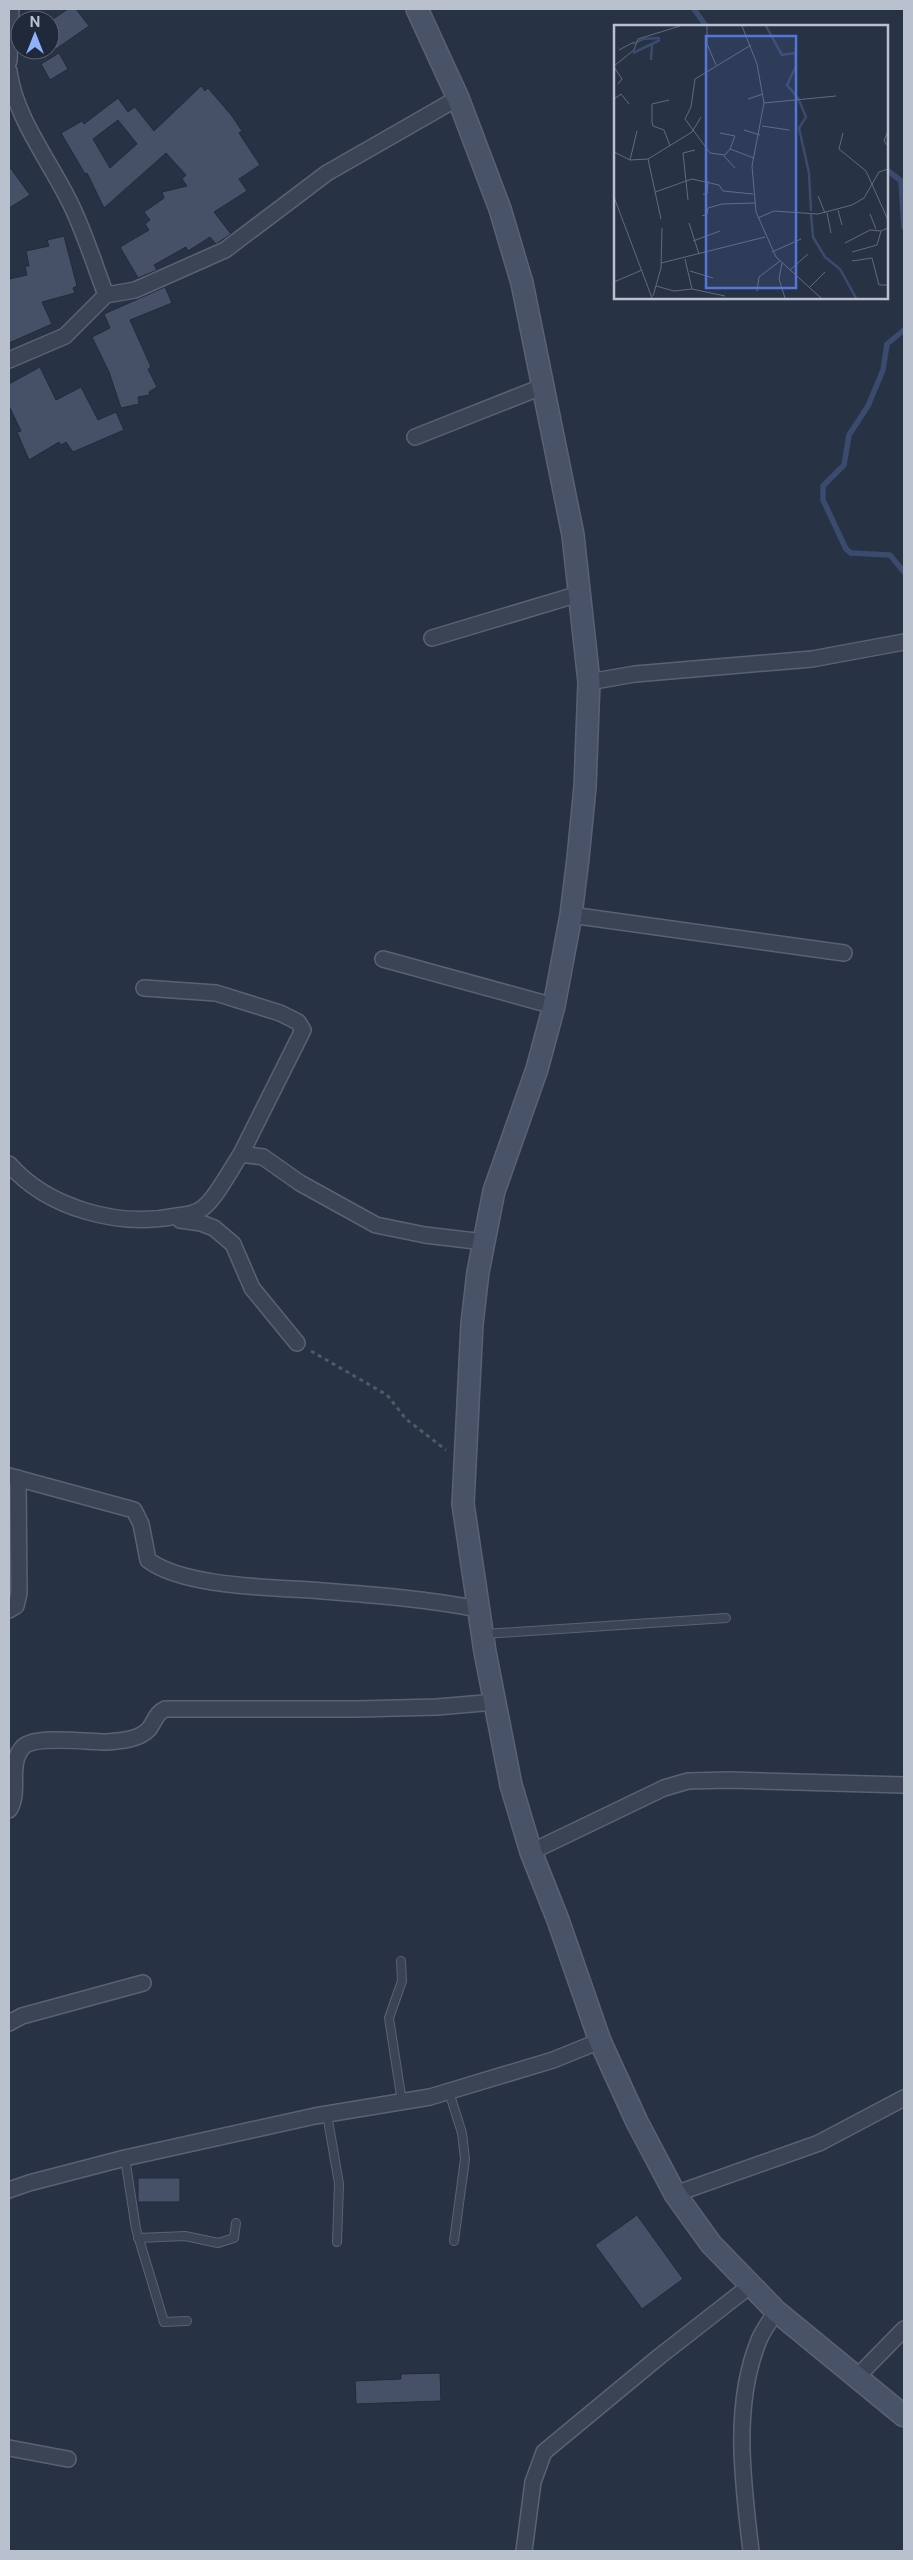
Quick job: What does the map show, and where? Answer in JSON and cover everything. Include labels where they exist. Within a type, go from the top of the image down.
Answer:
[{"type":"street","points":[[9,61],[11,9]]},
{"type":"street","points":[[417,9],[458,98],[500,209],[522,283],[573,536],[589,682],[585,787],[571,915],[554,1006],[537,1069],[494,1191],[484,1242],[472,1324],[463,1504],[482,1634],[511,1785],[531,1852],[558,1920],[600,2041],[637,2122],[675,2194],[711,2244],[776,2311],[904,2416]]},
{"type":"street","points":[[9,71],[11,89],[19,110],[73,209],[106,295]]},
{"type":"street","points":[[9,360],[65,336],[106,295],[135,290],[226,250],[327,173],[458,98]]},
{"type":"street","points":[[415,438],[544,386]]},
{"type":"street","points":[[432,638],[579,594]]},
{"type":"street","points":[[589,682],[635,674],[812,659],[904,642]]},
{"type":"street","points":[[571,915],[844,953]]},
{"type":"street","points":[[383,959],[554,1006]]},
{"type":"street","points":[[144,988],[216,993],[280,1013],[298,1022],[303,1030],[241,1154],[205,1206],[195,1213],[168,1218]]},
{"type":"street","points":[[241,1154],[263,1157],[300,1183],[376,1225],[425,1235],[484,1242]]},
{"type":"street","points":[[9,1164],[20,1177],[47,1195],[75,1207],[109,1216],[168,1218],[201,1223],[214,1228],[233,1244],[252,1288],[297,1343]]},
{"type":"street","points":[[9,1610],[16,1606],[19,1593],[13,1477],[134,1510],[141,1524],[148,1560],[171,1572],[256,1586],[443,1602],[478,1609]]},
{"type":"street","points":[[9,1810],[13,1803],[18,1755],[24,1746],[39,1741],[106,1742],[130,1739],[148,1729],[159,1711],[165,1709],[437,1707],[495,1702]]},
{"type":"street","points":[[531,1852],[664,1788],[688,1781],[729,1780],[904,1785]]},
{"type":"street","points":[[9,2023],[22,2016],[143,1982]]},
{"type":"street","points":[[9,2190],[125,2158],[327,2114],[402,2102],[449,2092],[553,2060],[600,2041]]},
{"type":"street","points":[[675,2194],[819,2142],[904,2098]]},
{"type":"street","points":[[524,2551],[533,2482],[544,2452],[660,2356],[751,2285]]},
{"type":"street","points":[[751,2551],[742,2465],[744,2400],[750,2368],[759,2339],[776,2311]]},
{"type":"street","points":[[857,2377],[904,2329]]},
{"type":"street","points":[[9,2448],[68,2459]]},
{"type":"lane","points":[[482,1634],[726,1618]]},
{"type":"lane","points":[[401,1961],[402,1981],[389,2018],[402,2102]]},
{"type":"lane","points":[[449,2092],[462,2133],[465,2159],[454,2241]]},
{"type":"lane","points":[[327,2114],[339,2184],[337,2242]]},
{"type":"lane","points":[[125,2158],[138,2238],[164,2322],[188,2321]]},
{"type":"lane","points":[[138,2238],[185,2236],[218,2243],[234,2238],[236,2223]]},
{"type":"path","points":[[297,1343],[388,1395],[406,1419],[466,1466]]},
{"type":"building","points":[[68,9],[76,9],[89,26],[60,46],[60,14]]},
{"type":"building","points":[[60,55],[68,69],[50,80],[41,64],[48,60],[60,60]]},
{"type":"building","points":[[201,86],[205,91],[208,88],[232,116],[242,131],[239,133],[260,165],[239,179],[247,191],[214,212],[231,234],[216,244],[210,237],[188,251],[186,247],[154,265],[157,270],[138,278],[120,247],[149,230],[145,224],[150,220],[144,212],[164,198],[162,192],[187,186],[182,179],[186,175],[166,153],[104,208],[87,173],[85,174],[61,133],[82,121],[84,124],[118,98],[128,112],[135,107],[154,131]],"holes":[[[118,120],[137,144],[110,168],[93,139]]]},
{"type":"building","points":[[9,166],[30,195],[9,208]]},
{"type":"building","points":[[64,236],[77,286],[73,288],[75,293],[42,302],[52,324],[9,343],[9,279],[27,275],[25,266],[29,266],[26,251],[49,246],[47,240]]},
{"type":"building","points":[[165,287],[172,303],[130,320],[151,367],[148,369],[157,387],[149,392],[150,395],[138,397],[139,404],[121,408],[109,372],[92,337],[110,328],[104,314]]},
{"type":"building","points":[[40,367],[56,400],[81,387],[98,420],[116,412],[124,430],[73,452],[66,442],[61,445],[59,442],[29,460],[17,432],[21,431],[9,406],[9,384]]},
{"type":"building","points":[[138,2178],[180,2178],[180,2202],[138,2202]]},
{"type":"building","points":[[637,2215],[683,2279],[642,2309],[595,2245]]},
{"type":"building","points":[[440,2373],[441,2401],[356,2404],[355,2381],[401,2379],[401,2374]]},
{"type":"waterway","points":[[694,9],[705,25]]},
{"type":"waterway","points":[[888,171],[901,181],[904,227]]},
{"type":"waterway","points":[[904,330],[887,344],[883,370],[868,406],[849,435],[844,465],[823,486],[823,500],[846,549],[851,553],[890,555],[904,572]]}]
